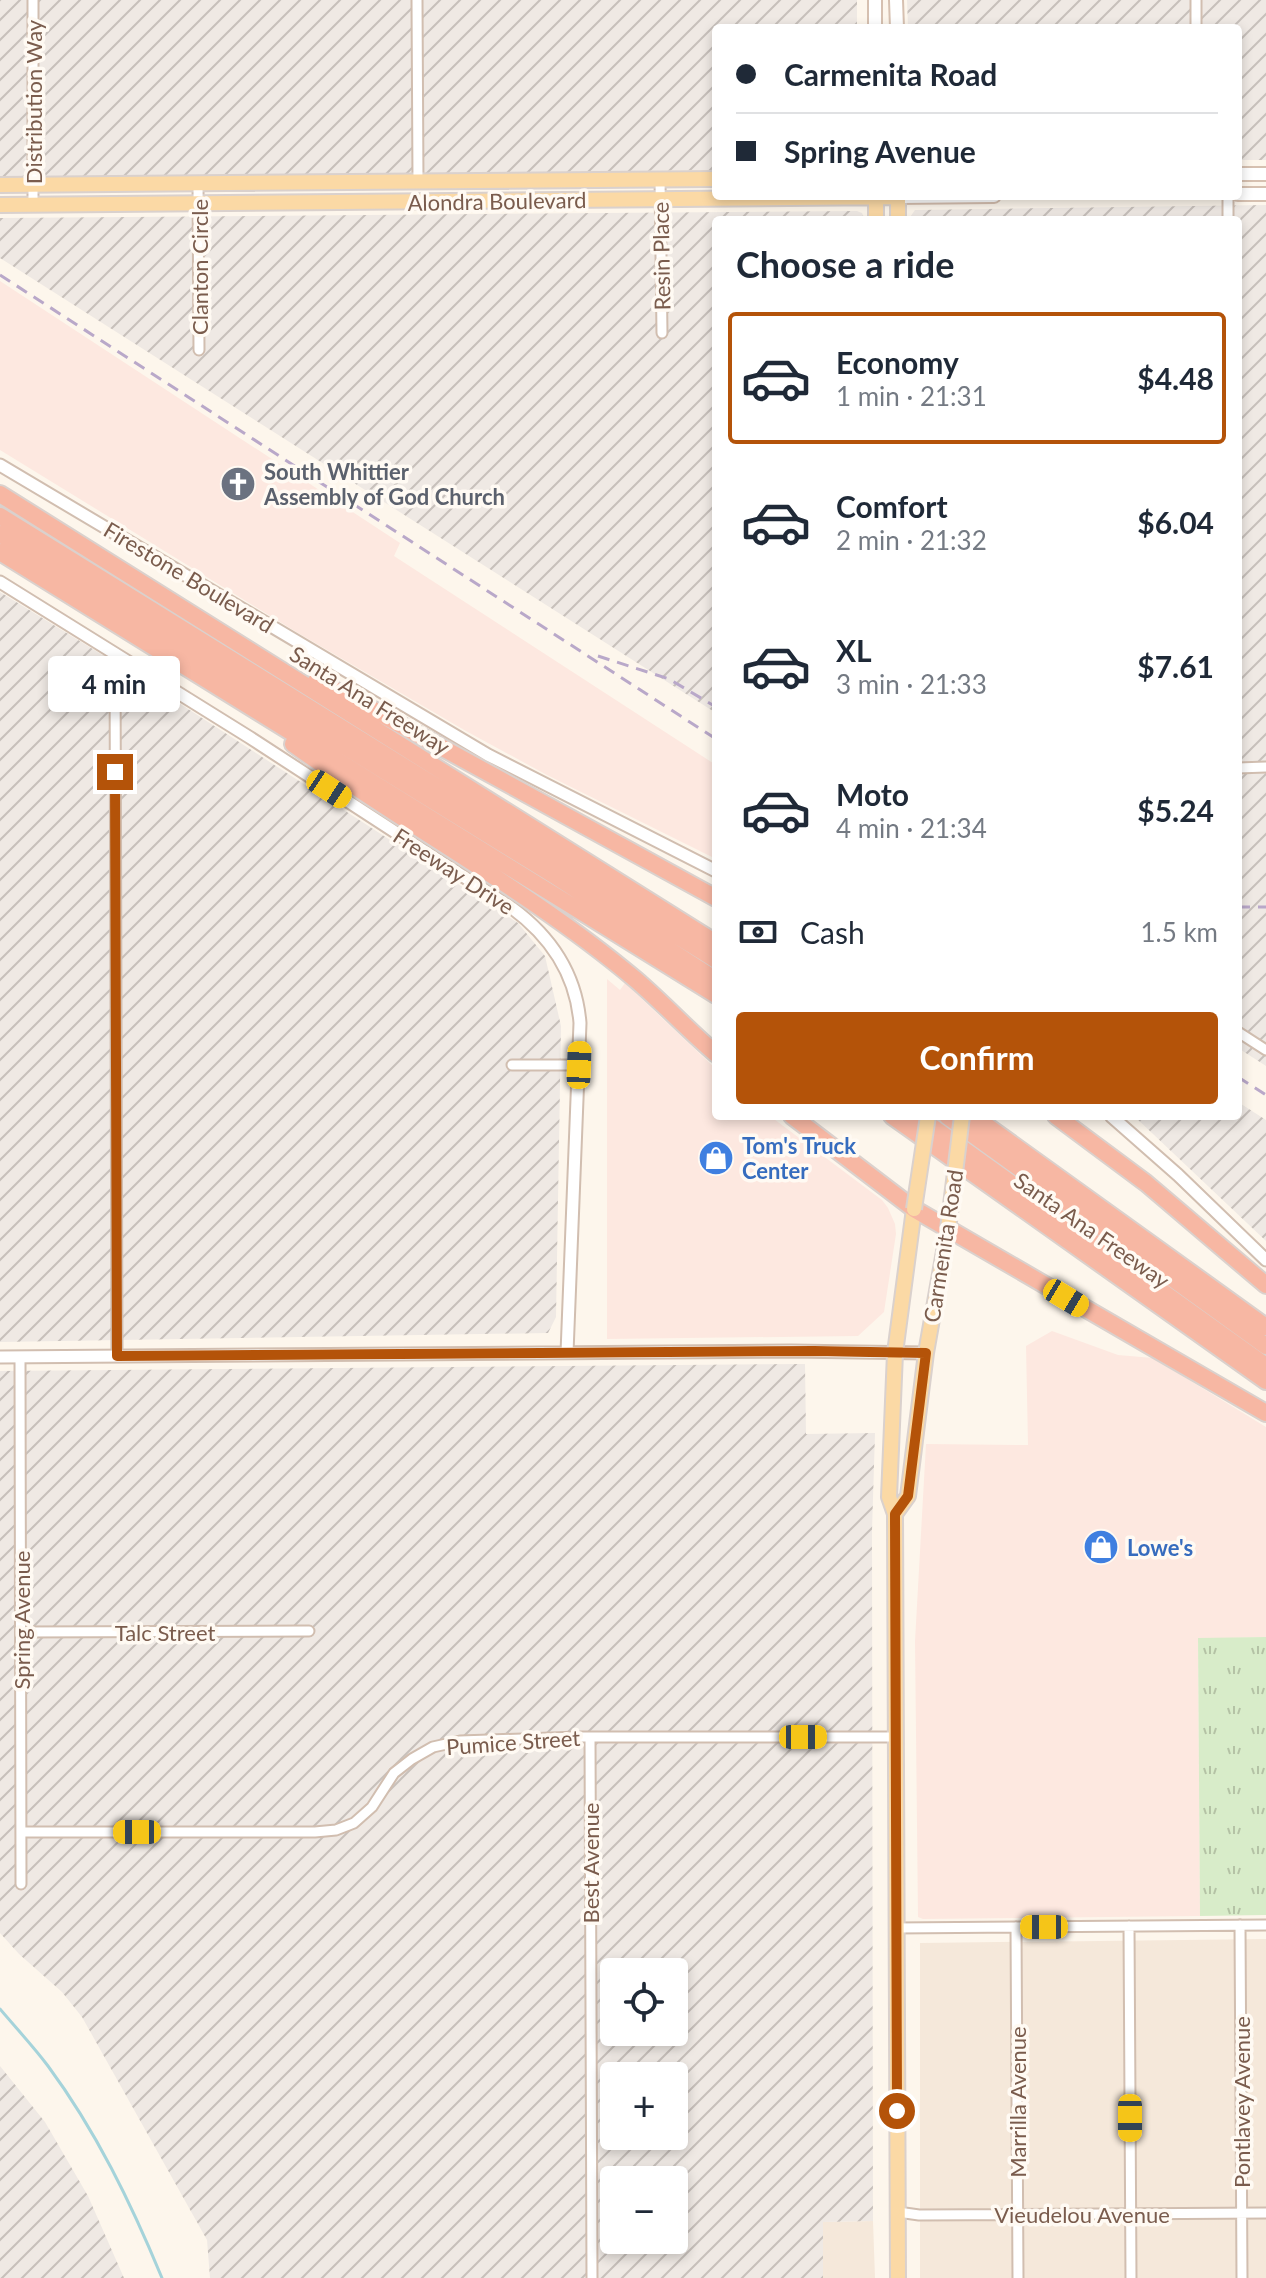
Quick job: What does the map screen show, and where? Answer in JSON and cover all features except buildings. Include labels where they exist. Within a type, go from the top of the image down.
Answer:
[{"type":"highway","name":"Santa Ana Freeway","points":[[0,494],[712,940]]},
{"type":"highway","points":[[0,516],[712,958]]},
{"type":"highway","points":[[0,534],[542,868],[712,977]]},
{"type":"highway","points":[[0,552],[712,993]]},
{"type":"highway","points":[[239,644],[368,707],[712,896]]},
{"type":"highway","points":[[181,664],[316,761],[465,857],[572,932],[635,980],[712,1050]]},
{"type":"highway","points":[[797,1120],[914,1209],[1266,1413]]},
{"type":"highway","name":"Santa Ana Freeway","points":[[898,1120],[1266,1381]]},
{"type":"highway","points":[[923,1120],[1266,1366]]},
{"type":"highway","points":[[953,1120],[1266,1346]]},
{"type":"highway","name":"Santa Ana Freeway","points":[[979,1120],[1266,1327]]},
{"type":"highway","points":[[1061,1120],[1146,1183],[1266,1285]]},
{"type":"main road","points":[[875,0],[875,24]]},
{"type":"main road","points":[[896,0],[897,24]]},
{"type":"main road","points":[[1242,174],[1266,174]]},
{"type":"main road","name":"Alondra Boulevard","points":[[0,185],[712,179]]},
{"type":"main road","points":[[482,181],[482,201]]},
{"type":"main road","points":[[1242,194],[1266,194]]},
{"type":"main road","name":"Alondra Boulevard","points":[[0,205],[712,198]]},
{"type":"main road","name":"Carmenita Road","points":[[898,2278],[895,1514],[889,1497],[895,1353],[927,1120]]},
{"type":"main road","name":"Carmenita Road","points":[[895,1514],[908,1496],[962,1120]]},
{"type":"street","name":"Distribution Way","points":[[33,0],[33,205]]},
{"type":"street","points":[[417,0],[418,182]]},
{"type":"street","points":[[1196,0],[1196,24]]},
{"type":"street","name":"Resin Place","points":[[660,179],[662,333]]},
{"type":"street","name":"Clanton Circle","points":[[198,184],[199,350]]},
{"type":"street","name":"Firestone Boulevard","points":[[0,465],[488,755],[712,869]]},
{"type":"street","name":"Freeway Drive","points":[[0,582],[249,737],[530,921],[553,947],[573,988],[580,1023],[567,1353]]},
{"type":"street","points":[[115,653],[117,1356]]},
{"type":"street","points":[[1242,768],[1266,767]]},
{"type":"street","points":[[1242,1035],[1266,1050]]},
{"type":"street","points":[[512,1065],[579,1065]]},
{"type":"street","points":[[1116,1120],[1266,1260]]},
{"type":"street","points":[[0,1357],[926,1353]]},
{"type":"street","name":"Spring Avenue","points":[[20,1357],[21,1884]]},
{"type":"street","name":"Talc Street","points":[[21,1632],[309,1631]]},
{"type":"street","name":"Pumice Street","points":[[21,1832],[327,1832],[354,1823],[372,1807],[394,1773],[433,1747],[465,1741],[590,1737],[895,1737]]},
{"type":"street","name":"Best Avenue","points":[[590,1737],[592,2278]]},
{"type":"street","name":"Pontlavey Avenue","points":[[1240,1925],[1242,2278]]},
{"type":"street","points":[[896,1928],[1266,1925]]},
{"type":"street","points":[[1129,1926],[1131,2278]]},
{"type":"street","name":"Marrilla Avenue","points":[[1016,1927],[1018,2278]]},
{"type":"street","name":"Vieudelou Avenue","points":[[898,2212],[919,2215],[1266,2213]]},
{"type":"shaded area","points":[[0,0],[857,0],[857,24],[712,24],[712,170],[0,179]]},
{"type":"shaded area","points":[[907,0],[1266,0],[1266,160],[1242,160],[1242,24],[908,24]]},
{"type":"shaded area","points":[[1266,205],[1266,1066],[1242,1051],[1242,216],[911,216],[915,210]]},
{"type":"shaded area","points":[[862,213],[863,216],[712,216],[712,710],[0,258],[0,218]]},
{"type":"shaded area","points":[[0,281],[400,543],[394,556],[712,762],[712,857],[466,731],[298,633],[0,450]]},
{"type":"shaded area","points":[[0,592],[148,683],[518,923],[545,956],[561,1026],[556,1317],[548,1333],[0,1342]]},
{"type":"shaded area","name":"Tom's Truck Center","points":[[607,979],[620,990],[625,983],[712,1065],[712,1120],[775,1120],[882,1200],[895,1224],[896,1234],[884,1312],[858,1336],[607,1339]]},
{"type":"shaded area","points":[[1242,1105],[1266,1120],[1266,1241],[1138,1120],[1242,1120]]},
{"type":"shaded area","points":[[1052,1331],[1118,1355],[1153,1358],[1266,1427],[1266,1637],[1198,1639],[1200,1916],[918,1917],[915,1641],[926,1444],[1028,1445],[1026,1346]]},
{"type":"shaded area","points":[[805,1364],[806,1434],[875,1433],[872,1531],[873,2221],[823,2222],[823,2278],[210,2278],[207,2240],[82,2017],[62,1992],[0,1933],[0,1371]]},
{"type":"shaded area","points":[[1266,1939],[1266,2278],[920,2278],[920,1943]]},
{"type":"shaded area","points":[[0,2066],[45,2122],[88,2196],[124,2278],[0,2278]]},
{"type":"shaded area","points":[[873,2221],[875,2278],[823,2278],[823,2222]]},
{"type":"green space","points":[[1266,1637],[1266,1915],[1200,1916],[1198,1638]]},
{"type":"waterway","points":[[0,2009],[48,2066],[82,2116],[125,2195],[162,2278]]},
{"type":"railway","points":[[0,275],[712,736]]},
{"type":"railway","points":[[598,656],[669,679],[712,705]]},
{"type":"railway","points":[[1242,907],[1266,907]]},
{"type":"railway","points":[[1242,1080],[1266,1095]]},
{"type":"place","name":"South Whittier Assembly of God Church","points":[[238,484]]},
{"type":"place","name":"Tom's Truck Center","points":[[716,1158]]},
{"type":"place","name":"Lowe's","points":[[1101,1547]]},
{"type":"route","points":[[115,772],[117,1356],[814,1351],[926,1353],[908,1496],[895,1514],[897,2111]]}]
